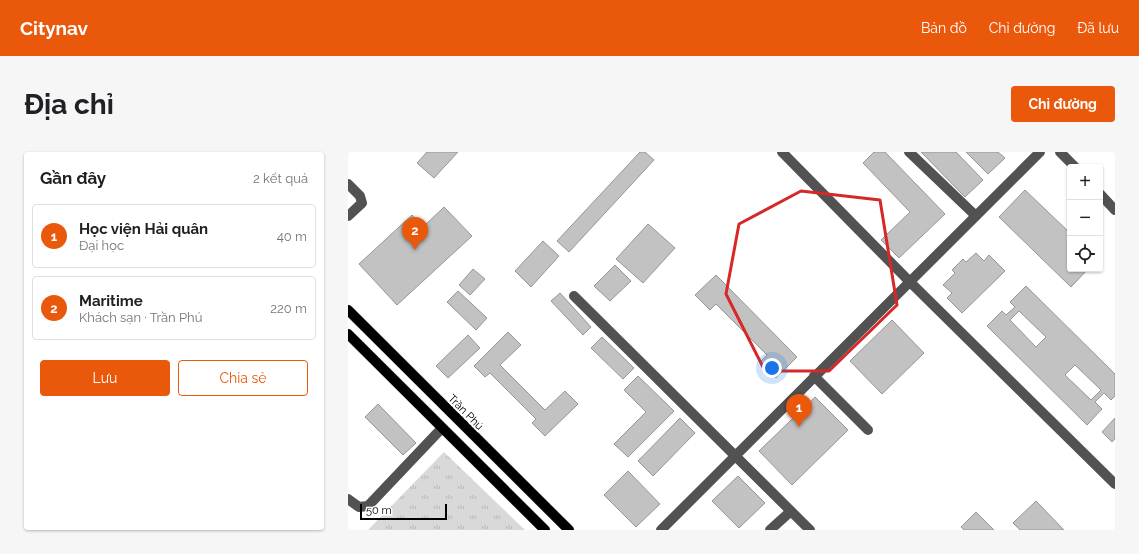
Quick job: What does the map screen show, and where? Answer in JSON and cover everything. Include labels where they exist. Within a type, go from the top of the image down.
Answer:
[{"type":"main road","name":"Trần Phú","points":[[348,310],[569,530]]},
{"type":"main road","points":[[348,334],[545,530]]},
{"type":"main road","points":[[461,447],[473,436]]},
{"type":"lane","points":[[782,152],[910,282],[1115,484]]},
{"type":"lane","points":[[909,152],[976,216]]},
{"type":"lane","points":[[661,530],[735,454],[1040,152]]},
{"type":"lane","points":[[1060,152],[1072,164]]},
{"type":"lane","points":[[348,184],[360,196],[362,202],[348,216]]},
{"type":"lane","points":[[1103,197],[1115,210]]},
{"type":"lane","points":[[574,296],[810,530]]},
{"type":"lane","points":[[814,376],[868,430]]},
{"type":"lane","points":[[348,499],[359,507],[368,506],[442,428]]},
{"type":"lane","points":[[770,530],[790,511]]},
{"type":"highlighted area","points":[[801,191],[880,200],[897,305],[829,371],[765,371],[726,294],[739,224]]},
{"type":"green space","points":[[444,452],[525,530],[368,530]]},
{"type":"building","points":[[427,152],[458,152],[434,178],[417,163]]},
{"type":"building","points":[[640,152],[645,152],[654,160],[569,252],[557,241]]},
{"type":"building","points":[[874,152],[885,152],[945,214],[899,258],[881,240],[910,212],[863,163]]},
{"type":"building","points":[[921,152],[956,152],[983,180],[965,197]]},
{"type":"building","points":[[966,152],[998,152],[1005,158],[988,174]]},
{"type":"building","points":[[1025,190],[1067,230],[1067,272],[1085,272],[1071,287],[999,217]]},
{"type":"building","points":[[444,207],[472,236],[397,305],[359,264],[412,215],[423,227]]},
{"type":"building","points":[[648,224],[675,248],[643,283],[616,259]]},
{"type":"building","points":[[543,241],[559,256],[531,287],[515,271]]},
{"type":"building","points":[[976,253],[984,261],[989,255],[1005,271],[962,313],[947,298],[952,293],[943,285],[955,273],[952,270],[963,259],[966,262]]},
{"type":"building","points":[[615,265],[631,281],[610,301],[594,286]]},
{"type":"building","points":[[473,269],[485,279],[470,295],[459,285]]},
{"type":"building","points":[[716,275],[797,357],[776,378],[760,362],[767,355],[716,304],[710,310],[695,295]]},
{"type":"building","points":[[1026,286],[1115,374],[1115,396],[1111,400],[1104,393],[1095,402],[1102,409],[1087,425],[987,326],[1002,311],[1006,315],[1015,307],[1010,302]],"holes":[[[1019,311],[1046,337],[1036,347],[1010,320]],[[1075,365],[1101,390],[1091,400],[1065,375]]]},
{"type":"building","points":[[458,291],[487,318],[476,330],[447,302]]},
{"type":"building","points":[[560,293],[591,327],[583,335],[551,301]]},
{"type":"building","points":[[892,320],[924,353],[882,394],[850,361]]},
{"type":"building","points":[[508,332],[521,345],[500,365],[545,410],[565,391],[578,404],[545,436],[532,423],[536,419],[490,373],[485,377],[474,366]]},
{"type":"building","points":[[468,335],[480,348],[448,378],[436,366]]},
{"type":"building","points":[[602,337],[634,368],[623,379],[591,348]]},
{"type":"building","points":[[638,376],[674,411],[628,457],[614,444],[646,412],[624,390]]},
{"type":"building","points":[[815,397],[848,430],[792,485],[759,451]]},
{"type":"building","points":[[378,404],[416,443],[403,455],[365,417]]},
{"type":"building","points":[[680,418],[695,433],[653,476],[638,461]]},
{"type":"building","points":[[1115,418],[1115,439],[1112,442],[1102,432]]},
{"type":"building","points":[[628,471],[660,504],[636,527],[604,495]]},
{"type":"building","points":[[738,476],[765,503],[739,528],[712,501]]},
{"type":"building","points":[[1036,501],[1064,530],[1020,530],[1013,523]]},
{"type":"building","points":[[976,512],[994,530],[964,530],[961,527]]},
{"type":"place","name":"Maritime","points":[[415,250]]},
{"type":"place","name":"Học viện Hải quân","points":[[799,427]]}]
